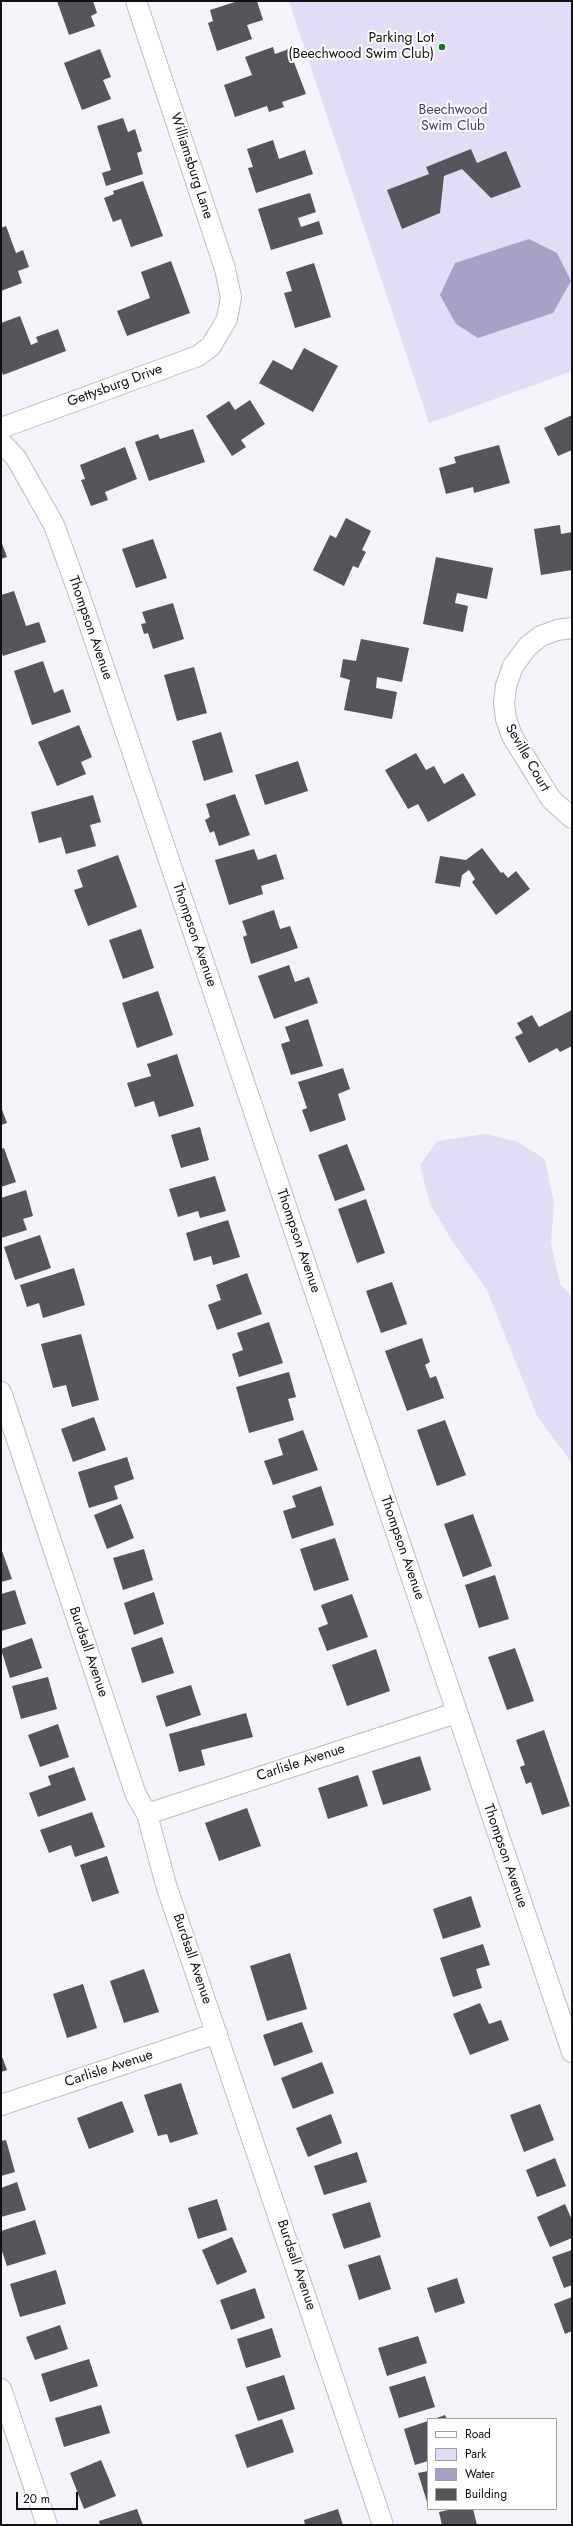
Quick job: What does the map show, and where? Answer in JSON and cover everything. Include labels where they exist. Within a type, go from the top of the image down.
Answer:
[{"type":"street","name":"Williamsburg Lane","points":[[136,1],[225,269],[231,297],[227,319],[221,332]]},
{"type":"street","name":"Gettysburg Drive","points":[[1,428],[198,356],[211,346],[221,332]]},
{"type":"street","name":"Thompson Avenue","points":[[1,442],[16,458],[54,525],[78,591],[456,1713],[572,2052]]},
{"type":"street","name":"Seville Court","points":[[572,628],[557,630],[542,636],[528,646],[513,666],[506,686],[504,703],[506,720],[512,736],[551,799],[572,818]]},
{"type":"street","name":"Burdsall Avenue","points":[[1,1392],[136,1795],[147,1814],[166,1885],[383,2525]]},
{"type":"street","name":"Carlisle Avenue","points":[[147,1814],[456,1713]]},
{"type":"street","name":"Carlisle Avenue","points":[[1,2105],[217,2033]]},
{"type":"street","points":[[1,2389],[47,2525]]},
{"type":"green space","name":"Beechwood Swim Club","points":[[289,1],[572,1],[572,371],[429,423]]},
{"type":"green space","points":[[485,1134],[516,1141],[545,1159],[554,1204],[551,1243],[560,1284],[572,1297],[572,1463],[538,1418],[487,1290],[456,1247],[430,1204],[420,1165],[437,1141]]},
{"type":"water","points":[[529,239],[557,253],[571,281],[553,313],[478,338],[456,324],[440,295],[455,263]]},
{"type":"building","points":[[57,1],[93,1],[97,13],[91,16],[95,26],[69,35]]},
{"type":"building","points":[[238,1],[257,1],[263,20],[247,25],[252,39],[217,51],[208,23],[213,21],[210,10]]},
{"type":"building","points":[[273,47],[275,54],[289,49],[306,94],[282,102],[284,107],[269,112],[267,106],[235,117],[224,85],[252,75],[245,57]]},
{"type":"building","points":[[100,49],[111,77],[103,80],[111,99],[82,110],[64,63]]},
{"type":"building","points":[[123,118],[128,132],[135,129],[142,151],[137,153],[143,174],[106,186],[102,173],[111,170],[97,126]]},
{"type":"building","points":[[273,140],[279,159],[305,150],[313,174],[256,193],[248,168],[253,167],[247,149]]},
{"type":"building","points":[[471,149],[477,163],[506,151],[521,187],[491,198],[462,169],[444,176],[440,213],[402,229],[387,190],[429,174],[426,167]]},
{"type":"building","points":[[143,181],[163,236],[131,247],[121,219],[113,222],[104,198],[114,194],[113,191]]},
{"type":"building","points":[[310,193],[316,212],[298,218],[301,227],[319,221],[323,234],[271,250],[258,209]]},
{"type":"building","points":[[6,226],[16,253],[23,250],[29,267],[18,271],[22,283],[1,291],[1,228]]},
{"type":"building","points":[[171,261],[190,313],[127,336],[117,311],[150,298],[141,272]]},
{"type":"building","points":[[314,263],[331,317],[295,328],[284,293],[292,291],[286,272]]},
{"type":"building","points":[[20,316],[31,345],[38,342],[36,337],[58,329],[66,351],[3,375],[1,369],[1,323]]},
{"type":"building","points":[[304,348],[338,366],[313,412],[259,383],[273,360],[292,370]]},
{"type":"building","points":[[250,400],[265,424],[241,440],[246,447],[232,456],[206,416],[229,401],[235,410]]},
{"type":"building","points":[[572,415],[572,450],[558,456],[544,428]]},
{"type":"building","points":[[193,429],[205,462],[149,481],[135,442],[158,434],[160,439]]},
{"type":"building","points":[[499,445],[510,483],[474,493],[473,487],[446,494],[439,468],[456,463],[454,457]]},
{"type":"building","points":[[125,447],[137,479],[105,492],[108,500],[91,506],[81,480],[85,479],[80,465]]},
{"type":"building","points":[[346,518],[371,531],[362,550],[366,552],[358,568],[353,566],[344,586],[313,570],[330,535],[336,538]]},
{"type":"building","points":[[560,525],[561,534],[572,532],[572,570],[541,575],[534,529]]},
{"type":"building","points":[[153,539],[167,578],[136,588],[122,549]]},
{"type":"building","points":[[1,541],[7,557],[1,559]]},
{"type":"building","points":[[436,557],[493,568],[487,599],[457,593],[455,603],[468,606],[463,632],[423,624]]},
{"type":"building","points":[[14,591],[26,626],[39,622],[46,642],[3,656],[1,650],[1,595]]},
{"type":"building","points":[[173,603],[184,639],[153,649],[148,633],[144,634],[141,624],[146,623],[142,612]]},
{"type":"building","points":[[361,639],[409,648],[402,682],[377,677],[376,688],[397,692],[392,719],[344,710],[350,680],[340,677],[343,659],[356,661]]},
{"type":"building","points":[[43,661],[54,693],[63,689],[71,712],[32,725],[14,671]]},
{"type":"building","points":[[194,667],[207,713],[177,721],[164,675]]},
{"type":"building","points":[[79,725],[92,757],[81,762],[86,774],[57,786],[38,742]]},
{"type":"building","points":[[221,732],[233,772],[204,781],[192,741]]},
{"type":"building","points":[[416,753],[426,770],[434,766],[444,784],[463,773],[476,795],[428,822],[418,804],[408,809],[385,770]]},
{"type":"building","points":[[298,761],[308,791],[265,805],[255,775]]},
{"type":"building","points":[[235,794],[250,835],[219,846],[214,831],[210,833],[205,820],[210,817],[206,804]]},
{"type":"building","points":[[93,795],[101,822],[90,825],[96,846],[66,854],[61,837],[39,843],[31,812]]},
{"type":"building","points":[[482,848],[501,873],[503,872],[508,878],[516,871],[530,889],[496,915],[472,882],[475,879],[469,870],[462,875],[460,887],[435,883],[440,856],[466,860]]},
{"type":"building","points":[[254,849],[258,860],[276,854],[284,879],[261,886],[263,894],[229,905],[215,860]]},
{"type":"building","points":[[118,855],[137,907],[88,926],[74,890],[83,887],[77,870]]},
{"type":"building","points":[[274,910],[280,929],[290,926],[298,948],[251,964],[243,937],[247,935],[242,921]]},
{"type":"building","points":[[141,929],[154,968],[123,979],[109,940]]},
{"type":"building","points":[[289,965],[295,982],[309,977],[318,1003],[274,1019],[258,976]]},
{"type":"building","points":[[158,991],[173,1035],[137,1048],[122,1003]]},
{"type":"building","points":[[572,1010],[572,1046],[560,1052],[557,1048],[529,1063],[515,1037],[523,1033],[517,1023],[532,1015],[539,1027]]},
{"type":"building","points":[[308,1019],[323,1066],[291,1075],[281,1044],[290,1041],[285,1027]]},
{"type":"building","points":[[177,1054],[194,1106],[159,1117],[154,1101],[135,1107],[127,1083],[151,1076],[147,1064]]},
{"type":"building","points":[[343,1068],[350,1089],[338,1094],[346,1120],[310,1132],[302,1110],[307,1108],[298,1082]]},
{"type":"building","points":[[1,1107],[7,1123],[1,1125]]},
{"type":"building","points":[[200,1127],[209,1160],[181,1168],[171,1135]]},
{"type":"building","points":[[347,1144],[365,1190],[335,1201],[318,1155]]},
{"type":"building","points":[[4,1148],[16,1182],[1,1187],[1,1149]]},
{"type":"building","points":[[215,1176],[226,1211],[200,1218],[198,1211],[178,1217],[169,1189]]},
{"type":"building","points":[[26,1190],[33,1216],[23,1219],[27,1230],[1,1238],[1,1198]]},
{"type":"building","points":[[366,1199],[385,1253],[357,1263],[338,1209]]},
{"type":"building","points":[[228,1220],[240,1257],[213,1265],[211,1256],[194,1261],[186,1233]]},
{"type":"building","points":[[40,1235],[51,1268],[15,1280],[4,1247]]},
{"type":"building","points":[[74,1268],[85,1305],[43,1318],[39,1303],[27,1307],[20,1285]]},
{"type":"building","points":[[247,1273],[262,1314],[217,1330],[208,1305],[221,1300],[216,1285]]},
{"type":"building","points":[[392,1282],[407,1324],[381,1333],[366,1291]]},
{"type":"building","points":[[269,1322],[283,1363],[239,1377],[232,1354],[243,1350],[237,1333]]},
{"type":"building","points":[[81,1334],[99,1400],[72,1407],[66,1385],[53,1388],[41,1344]]},
{"type":"building","points":[[422,1338],[430,1362],[425,1365],[430,1378],[436,1376],[444,1398],[407,1411],[385,1351]]},
{"type":"building","points":[[289,1372],[296,1397],[288,1399],[294,1420],[249,1433],[236,1387]]},
{"type":"building","points":[[94,1417],[106,1450],[73,1462],[61,1429]]},
{"type":"building","points":[[445,1420],[466,1475],[437,1486],[417,1430]]},
{"type":"building","points":[[303,1430],[318,1470],[273,1485],[264,1461],[283,1455],[278,1439]]},
{"type":"building","points":[[127,1457],[134,1479],[114,1486],[118,1499],[89,1508],[78,1472]]},
{"type":"building","points":[[321,1486],[334,1525],[292,1539],[283,1511],[296,1507],[292,1496]]},
{"type":"building","points":[[121,1504],[134,1538],[107,1549],[94,1515]]},
{"type":"building","points":[[473,1514],[492,1566],[463,1577],[444,1524]]},
{"type":"building","points":[[335,1538],[349,1580],[314,1591],[300,1549]]},
{"type":"building","points":[[1,1548],[12,1579],[1,1582]]},
{"type":"building","points":[[144,1549],[153,1580],[123,1590],[113,1558]]},
{"type":"building","points":[[495,1575],[509,1619],[479,1628],[465,1585]]},
{"type":"building","points":[[15,1590],[26,1624],[1,1631],[1,1594]]},
{"type":"building","points":[[154,1592],[164,1624],[134,1635],[124,1603]]},
{"type":"building","points":[[352,1594],[368,1637],[327,1651],[318,1628],[328,1624],[321,1605]]},
{"type":"building","points":[[162,1637],[174,1673],[142,1683],[131,1648]]},
{"type":"building","points":[[32,1638],[42,1668],[10,1678],[1,1649]]},
{"type":"building","points":[[515,1648],[534,1701],[507,1710],[488,1657]]},
{"type":"building","points":[[376,1649],[390,1691],[347,1706],[332,1665]]},
{"type":"building","points":[[48,1677],[57,1709],[21,1719],[12,1686]]},
{"type":"building","points":[[191,1685],[201,1715],[166,1727],[156,1696]]},
{"type":"building","points":[[246,1713],[253,1737],[201,1750],[205,1765],[179,1772],[169,1734]]},
{"type":"building","points":[[58,1724],[69,1757],[40,1767],[28,1735]]},
{"type":"building","points":[[544,1730],[570,1806],[542,1815],[531,1782],[526,1784],[520,1767],[525,1765],[516,1740]]},
{"type":"building","points":[[420,1756],[431,1790],[383,1805],[372,1771]]},
{"type":"building","points":[[74,1767],[86,1800],[38,1817],[29,1793],[51,1785],[48,1776]]},
{"type":"building","points":[[358,1775],[368,1806],[328,1819],[318,1788]]},
{"type":"building","points":[[247,1808],[261,1846],[219,1861],[205,1823]]},
{"type":"building","points":[[92,1812],[105,1847],[75,1857],[71,1845],[49,1853],[40,1830]]},
{"type":"building","points":[[107,1856],[119,1893],[92,1902],[80,1865]]},
{"type":"building","points":[[471,1896],[481,1927],[443,1939],[433,1909]]},
{"type":"building","points":[[483,1944],[490,1965],[476,1969],[482,1988],[453,1997],[440,1958]]},
{"type":"building","points":[[290,1953],[307,2009],[267,2021],[250,1966]]},
{"type":"building","points":[[144,1969],[159,2012],[124,2023],[110,1981]]},
{"type":"building","points":[[83,1984],[97,2028],[67,2038],[53,1994]]},
{"type":"building","points":[[480,2003],[489,2024],[501,2020],[509,2040],[470,2055],[453,2014]]},
{"type":"building","points":[[302,2022],[313,2052],[274,2066],[263,2035]]},
{"type":"building","points":[[1,2054],[7,2070],[1,2072]]},
{"type":"building","points":[[322,2062],[334,2093],[293,2109],[281,2078]]},
{"type":"building","points":[[181,2083],[198,2134],[170,2143],[167,2134],[158,2136],[144,2095]]},
{"type":"building","points":[[122,2101],[134,2132],[89,2149],[77,2118]]},
{"type":"building","points":[[540,2104],[554,2140],[524,2152],[510,2115]]},
{"type":"building","points":[[331,2114],[342,2143],[308,2157],[296,2128]]},
{"type":"building","points":[[6,2140],[15,2172],[1,2176],[1,2141]]},
{"type":"building","points":[[357,2152],[367,2182],[324,2195],[314,2166]]},
{"type":"building","points":[[555,2158],[566,2186],[537,2197],[526,2170]]},
{"type":"building","points":[[17,2182],[26,2210],[1,2217],[1,2188]]},
{"type":"building","points":[[217,2199],[227,2230],[198,2239],[188,2208]]},
{"type":"building","points":[[370,2202],[381,2237],[344,2249],[332,2214]]},
{"type":"building","points":[[565,2204],[572,2220],[572,2238],[550,2247],[537,2217]]},
{"type":"building","points":[[35,2220],[46,2254],[7,2266],[1,2248],[1,2231]]},
{"type":"building","points":[[232,2237],[247,2272],[217,2285],[202,2250]]},
{"type":"building","points":[[572,2250],[572,2285],[564,2288],[552,2257]]},
{"type":"building","points":[[380,2255],[391,2289],[359,2300],[348,2265]]},
{"type":"building","points":[[56,2270],[66,2304],[20,2317],[10,2284]]},
{"type":"building","points":[[457,2278],[465,2303],[435,2313],[427,2288]]},
{"type":"building","points":[[255,2288],[265,2318],[231,2330],[220,2300]]},
{"type":"building","points":[[572,2297],[572,2331],[565,2334],[554,2304]]},
{"type":"building","points":[[60,2325],[68,2349],[35,2360],[26,2337]]},
{"type":"building","points":[[272,2328],[281,2357],[246,2368],[237,2339]]},
{"type":"building","points":[[418,2336],[427,2363],[387,2376],[378,2348]]},
{"type":"building","points":[[89,2359],[98,2386],[50,2402],[41,2374]]},
{"type":"building","points":[[284,2375],[295,2409],[258,2421],[246,2387]]},
{"type":"building","points":[[425,2376],[435,2407],[399,2418],[389,2387]]},
{"type":"building","points":[[101,2405],[110,2433],[64,2447],[55,2418]]},
{"type":"building","points":[[445,2415],[446,2418],[437,2418]]},
{"type":"building","points":[[282,2419],[294,2452],[247,2468],[235,2435]]},
{"type":"building","points":[[427,2421],[427,2461],[415,2465],[404,2429]]},
{"type":"building","points":[[101,2460],[116,2496],[84,2509],[70,2473]]},
{"type":"building","points":[[427,2471],[427,2502],[418,2473]]},
{"type":"building","points":[[137,2509],[143,2525],[100,2525],[99,2521]]},
{"type":"building","points":[[338,2509],[343,2525],[305,2525],[304,2520]]},
{"type":"building","points":[[448,2510],[473,2510],[477,2525],[442,2525],[439,2512]]},
{"type":"place","name":"Parking Lot (Beechwood Swim Club)","points":[[442,47]]}]
